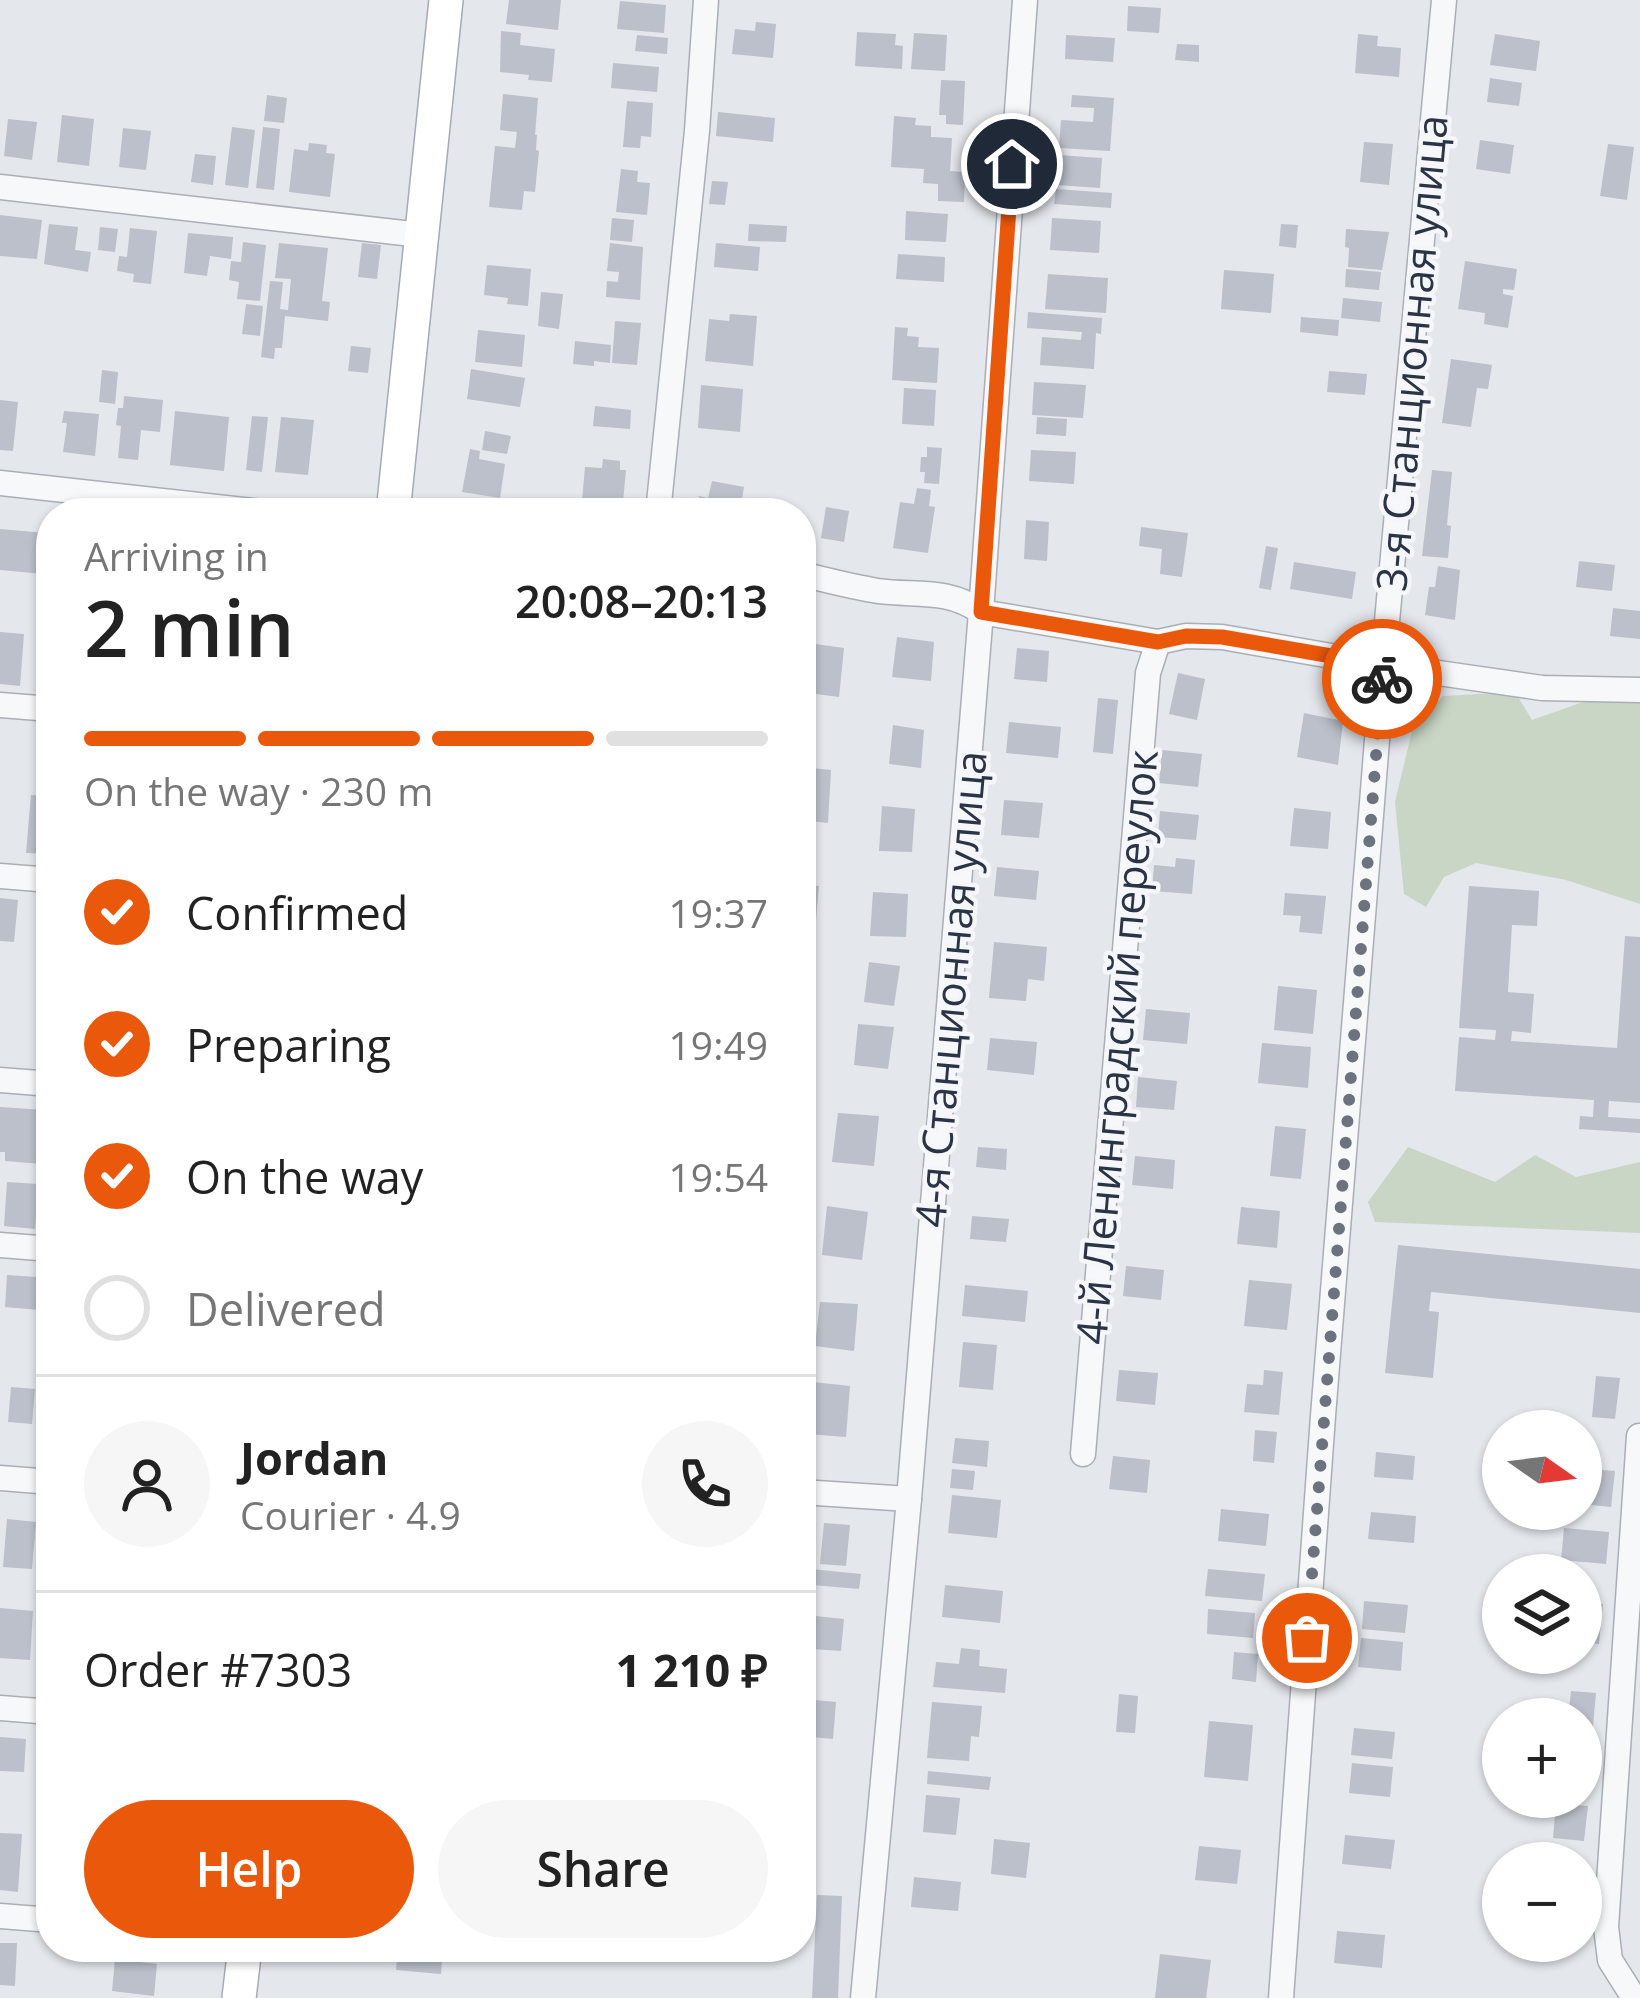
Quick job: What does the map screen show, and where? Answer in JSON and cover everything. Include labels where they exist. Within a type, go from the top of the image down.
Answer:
[{"type":"main road","points":[[395,498],[446,0]]},
{"type":"main road","points":[[239,1998],[243,1962]]},
{"type":"street","points":[[660,498],[706,0]]},
{"type":"street","name":"4-я Станционная улица","points":[[863,1987],[909,1499],[981,612],[1024,0]]},
{"type":"street","name":"3-я Станционная улица","points":[[1281,1998],[1384,665],[1444,0]]},
{"type":"street","points":[[0,187],[422,235]]},
{"type":"street","points":[[0,482],[140,498]]},
{"type":"street","points":[[816,577],[880,591],[929,593],[964,600],[981,612],[1158,642],[1186,636],[1222,637],[1542,688],[1640,690]]},
{"type":"street","name":"4-й Ленинградский переулок","points":[[1083,1454],[1148,673],[1158,642]]},
{"type":"street","points":[[0,705],[36,709]]},
{"type":"street","points":[[0,875],[36,879]]},
{"type":"street","points":[[0,1080],[36,1083]]},
{"type":"street","points":[[0,1245],[36,1248]]},
{"type":"street","points":[[1634,1998],[1610,1960],[1606,1927],[1639,1436]]},
{"type":"street","points":[[0,1478],[36,1481]]},
{"type":"street","points":[[816,1493],[909,1499]]},
{"type":"street","points":[[0,1708],[36,1711]]},
{"type":"street","points":[[0,1916],[36,1919]]},
{"type":"green space","points":[[1515,692],[1532,720],[1600,696],[1640,701],[1640,904],[1566,880],[1476,863],[1444,877],[1426,907],[1404,894],[1395,802],[1412,731],[1443,696]]},
{"type":"green space","points":[[1408,1147],[1495,1182],[1535,1155],[1576,1177],[1640,1162],[1640,1233],[1375,1222],[1368,1202]]},
{"type":"building","points":[[509,0],[561,0],[558,30],[506,24]]},
{"type":"building","points":[[620,1],[666,5],[664,33],[617,29]]},
{"type":"building","points":[[1128,6],[1161,8],[1159,33],[1127,31]]},
{"type":"building","points":[[756,22],[776,24],[773,58],[732,54],[735,29],[755,31]]},
{"type":"building","points":[[501,31],[521,33],[520,45],[555,49],[552,82],[500,72]]},
{"type":"building","points":[[857,32],[896,34],[895,45],[903,46],[902,69],[855,66]]},
{"type":"building","points":[[914,33],[947,35],[945,71],[911,69]]},
{"type":"building","points":[[1358,34],[1378,36],[1377,46],[1401,48],[1399,77],[1355,73]]},
{"type":"building","points":[[1495,34],[1540,41],[1536,71],[1490,65]]},
{"type":"building","points":[[637,35],[668,38],[667,54],[635,51]]},
{"type":"building","points":[[1066,35],[1115,38],[1113,62],[1065,59]]},
{"type":"building","points":[[1177,44],[1199,45],[1199,62],[1175,60]]},
{"type":"building","points":[[613,63],[659,67],[657,92],[611,88]]},
{"type":"building","points":[[1490,78],[1522,83],[1519,106],[1487,102]]},
{"type":"building","points":[[941,80],[965,81],[963,125],[946,124],[946,115],[939,115]]},
{"type":"building","points":[[503,94],[538,98],[535,192],[524,191],[522,210],[489,207],[495,146],[515,148],[517,132],[500,130]]},
{"type":"building","points":[[267,95],[287,98],[284,123],[264,121]]},
{"type":"building","points":[[1072,95],[1114,98],[1110,151],[1059,148],[1061,120],[1093,122],[1094,108],[1071,107]]},
{"type":"building","points":[[627,101],[653,103],[651,137],[641,136],[640,148],[623,147]]},
{"type":"building","points":[[718,112],[775,118],[773,142],[716,136]]},
{"type":"building","points":[[62,115],[94,119],[89,166],[57,162]]},
{"type":"building","points":[[894,116],[916,118],[915,125],[931,126],[931,137],[952,138],[950,171],[965,172],[964,202],[938,201],[938,184],[923,183],[924,169],[891,167]]},
{"type":"building","points":[[8,119],[37,122],[32,160],[4,156]]},
{"type":"building","points":[[232,127],[255,130],[248,188],[225,185]]},
{"type":"building","points":[[263,127],[280,129],[274,190],[256,188]]},
{"type":"building","points":[[123,128],[151,131],[146,170],[119,167]]},
{"type":"building","points":[[1480,140],[1514,145],[1510,174],[1476,169]]},
{"type":"building","points":[[1364,142],[1393,144],[1389,185],[1360,182]]},
{"type":"building","points":[[309,143],[327,145],[326,153],[335,154],[330,197],[289,192],[294,149],[308,151]]},
{"type":"building","points":[[1608,144],[1634,147],[1627,200],[1600,196]]},
{"type":"building","points":[[195,154],[216,156],[213,185],[191,182]]},
{"type":"building","points":[[1058,155],[1102,158],[1100,188],[1057,185]]},
{"type":"building","points":[[621,169],[638,171],[637,182],[650,183],[647,215],[616,212]]},
{"type":"building","points":[[712,181],[728,182],[725,205],[709,204]]},
{"type":"building","points":[[1056,189],[1112,193],[1111,208],[1054,204]]},
{"type":"building","points":[[906,211],[948,214],[946,242],[905,240]]},
{"type":"building","points":[[0,215],[42,220],[37,259],[0,256]]},
{"type":"building","points":[[612,218],[634,220],[632,242],[610,240]]},
{"type":"building","points":[[1052,218],[1101,221],[1099,253],[1050,250]]},
{"type":"building","points":[[49,224],[78,227],[75,250],[91,252],[88,272],[44,264]]},
{"type":"building","points":[[749,224],[787,226],[786,242],[748,241]]},
{"type":"building","points":[[1281,224],[1298,225],[1296,248],[1279,246]]},
{"type":"building","points":[[100,227],[118,229],[115,252],[98,250]]},
{"type":"building","points":[[130,228],[157,231],[151,284],[133,282],[134,274],[117,271],[119,256],[127,257]]},
{"type":"building","points":[[1346,229],[1389,232],[1382,270],[1348,267]]},
{"type":"building","points":[[188,233],[233,237],[231,259],[210,256],[207,276],[184,273]]},
{"type":"building","points":[[243,242],[266,245],[260,301],[237,299],[239,282],[229,280],[231,261],[241,262]]},
{"type":"building","points":[[279,243],[328,248],[322,301],[330,302],[328,321],[285,316],[282,348],[275,348],[274,359],[261,357],[270,281],[283,282],[280,309],[288,310],[291,279],[275,278]]},
{"type":"building","points":[[362,243],[381,245],[377,279],[358,277]]},
{"type":"building","points":[[610,243],[643,247],[640,300],[606,297],[607,281],[618,282],[619,272],[607,271]]},
{"type":"building","points":[[716,243],[760,247],[758,271],[714,267]]},
{"type":"building","points":[[898,254],[945,257],[944,282],[896,279]]},
{"type":"building","points":[[1465,261],[1517,269],[1514,290],[1503,289],[1503,294],[1513,296],[1508,328],[1484,324],[1485,313],[1458,309]]},
{"type":"building","points":[[487,265],[531,269],[528,306],[484,295]]},
{"type":"building","points":[[1346,269],[1381,272],[1379,290],[1345,287]]},
{"type":"building","points":[[1224,270],[1274,274],[1271,313],[1221,309]]},
{"type":"building","points":[[1048,274],[1108,278],[1106,313],[1045,309]]},
{"type":"building","points":[[541,292],[563,294],[559,329],[538,326]]},
{"type":"building","points":[[1343,298],[1382,302],[1380,322],[1341,318]]},
{"type":"building","points":[[246,304],[263,306],[260,336],[242,334]]},
{"type":"building","points":[[1028,312],[1102,318],[1101,334],[1096,333],[1094,369],[1040,365],[1042,337],[1081,340],[1082,332],[1027,328]]},
{"type":"building","points":[[730,314],[757,316],[753,366],[705,361],[709,319],[729,321]]},
{"type":"building","points":[[1301,317],[1339,320],[1338,336],[1300,332]]},
{"type":"building","points":[[615,321],[641,323],[637,365],[612,363]]},
{"type":"building","points":[[895,327],[908,328],[907,336],[919,337],[918,347],[939,348],[937,383],[892,380]]},
{"type":"building","points":[[478,330],[525,335],[522,367],[475,362]]},
{"type":"building","points":[[575,341],[611,345],[610,363],[573,364]]},
{"type":"building","points":[[351,346],[371,348],[368,373],[348,371]]},
{"type":"building","points":[[1451,359],[1492,365],[1488,389],[1477,388],[1471,427],[1442,423]]},
{"type":"building","points":[[471,369],[525,378],[520,407],[467,399]]},
{"type":"building","points":[[102,370],[118,372],[115,404],[99,402]]},
{"type":"building","points":[[1329,371],[1367,374],[1365,395],[1327,392]]},
{"type":"building","points":[[1034,382],[1086,385],[1083,418],[1032,415]]},
{"type":"building","points":[[701,385],[743,389],[740,432],[698,428]]},
{"type":"building","points":[[904,388],[936,390],[934,426],[902,424]]},
{"type":"building","points":[[124,396],[163,400],[160,432],[141,430],[138,460],[118,458],[121,426],[116,425]]},
{"type":"building","points":[[0,400],[18,402],[13,451],[0,450]]},
{"type":"building","points":[[595,406],[631,410],[630,429],[593,426]]},
{"type":"building","points":[[64,411],[99,414],[95,456],[63,452]]},
{"type":"building","points":[[175,411],[229,417],[224,471],[170,465]]},
{"type":"building","points":[[252,416],[268,417],[262,472],[246,470]]},
{"type":"building","points":[[281,417],[314,420],[308,475],[275,472]]},
{"type":"building","points":[[1037,417],[1067,419],[1066,436],[1036,434]]},
{"type":"building","points":[[485,431],[511,436],[507,454],[482,450]]},
{"type":"building","points":[[927,447],[942,448],[939,484],[924,483],[925,472],[920,472]]},
{"type":"building","points":[[470,449],[480,451],[479,459],[505,464],[500,498],[462,492]]},
{"type":"building","points":[[1031,450],[1076,452],[1074,484],[1029,481]]},
{"type":"building","points":[[603,459],[620,461],[620,470],[626,470],[623,498],[582,498],[585,467],[602,468]]},
{"type":"building","points":[[1432,470],[1452,472],[1448,558],[1422,556]]},
{"type":"building","points":[[712,481],[744,487],[742,498],[708,498]]},
{"type":"building","points":[[917,488],[931,490],[929,506],[935,507],[928,553],[893,548],[900,502],[914,504]]},
{"type":"building","points":[[826,507],[849,511],[844,542],[821,538]]},
{"type":"building","points":[[1026,520],[1049,522],[1047,561],[1024,559]]},
{"type":"building","points":[[1141,527],[1188,533],[1182,577],[1160,574],[1162,549],[1139,546]]},
{"type":"building","points":[[0,529],[36,532],[36,573],[0,570]]},
{"type":"building","points":[[1266,546],[1278,548],[1271,590],[1259,588]]},
{"type":"building","points":[[1579,561],[1615,565],[1612,591],[1576,587]]},
{"type":"building","points":[[1294,562],[1356,572],[1352,599],[1290,589]]},
{"type":"building","points":[[1438,566],[1460,570],[1455,620],[1425,615]]},
{"type":"building","points":[[1613,608],[1640,611],[1640,639],[1610,636]]},
{"type":"building","points":[[0,632],[24,634],[20,686],[0,684]]},
{"type":"building","points":[[897,637],[934,642],[931,681],[892,677]]},
{"type":"building","points":[[816,644],[844,648],[839,697],[816,694]]},
{"type":"building","points":[[1017,648],[1049,651],[1047,682],[1014,679]]},
{"type":"building","points":[[1178,673],[1205,679],[1197,720],[1169,714]]},
{"type":"building","points":[[1098,698],[1118,700],[1113,754],[1093,752]]},
{"type":"building","points":[[1304,713],[1343,721],[1338,765],[1297,757]]},
{"type":"building","points":[[1009,722],[1061,727],[1058,758],[1006,753]]},
{"type":"building","points":[[893,725],[924,730],[921,768],[889,764]]},
{"type":"building","points":[[1162,750],[1202,754],[1198,787],[1159,783]]},
{"type":"building","points":[[816,768],[831,770],[828,823],[816,822]]},
{"type":"building","points":[[31,795],[36,795],[36,853],[26,853]]},
{"type":"building","points":[[1004,800],[1043,803],[1039,838],[1001,835]]},
{"type":"building","points":[[882,806],[915,809],[912,852],[879,851]]},
{"type":"building","points":[[1294,808],[1331,812],[1328,849],[1290,846]]},
{"type":"building","points":[[1160,811],[1199,815],[1196,840],[1158,837]]},
{"type":"building","points":[[1176,858],[1195,860],[1192,894],[1152,891],[1154,865],[1175,867]]},
{"type":"building","points":[[997,867],[1039,871],[1036,900],[994,896]]},
{"type":"building","points":[[1469,886],[1539,891],[1537,926],[1512,925],[1508,992],[1534,994],[1531,1033],[1512,1031],[1511,1041],[1617,1048],[1625,936],[1640,937],[1640,1103],[1609,1101],[1608,1117],[1640,1119],[1640,1133],[1579,1129],[1580,1116],[1593,1117],[1594,1100],[1455,1091],[1459,1037],[1495,1040],[1496,1030],[1459,1028]]},
{"type":"building","points":[[873,892],[908,894],[906,937],[870,936]]},
{"type":"building","points":[[1285,893],[1326,896],[1322,934],[1299,932],[1301,916],[1283,915]]},
{"type":"building","points":[[0,898],[18,900],[14,942],[0,941]]},
{"type":"building","points":[[994,942],[1047,947],[1044,981],[1028,979],[1026,1001],[989,998]]},
{"type":"building","points":[[869,962],[900,966],[894,1006],[864,1002]]},
{"type":"building","points":[[1278,986],[1317,990],[1313,1034],[1274,1030]]},
{"type":"building","points":[[1146,1009],[1190,1013],[1187,1044],[1143,1040]]},
{"type":"building","points":[[858,1024],[894,1027],[888,1069],[854,1065]]},
{"type":"building","points":[[990,1038],[1037,1042],[1034,1075],[987,1070]]},
{"type":"building","points":[[1262,1043],[1311,1047],[1308,1088],[1258,1083]]},
{"type":"building","points":[[1138,1077],[1177,1081],[1174,1110],[1136,1107]]},
{"type":"building","points":[[0,1107],[36,1109],[36,1164],[5,1161],[5,1152],[0,1152]]},
{"type":"building","points":[[838,1113],[879,1116],[874,1166],[832,1162]]},
{"type":"building","points":[[1275,1126],[1306,1129],[1301,1179],[1270,1176]]},
{"type":"building","points":[[978,1147],[1007,1149],[1006,1170],[976,1167]]},
{"type":"building","points":[[1135,1156],[1175,1160],[1173,1189],[1132,1185]]},
{"type":"building","points":[[7,1182],[36,1184],[35,1229],[4,1226]]},
{"type":"building","points":[[827,1206],[868,1212],[862,1260],[822,1255]]},
{"type":"building","points":[[1241,1207],[1280,1211],[1277,1248],[1237,1244]]},
{"type":"building","points":[[972,1216],[1009,1219],[1006,1242],[970,1239]]},
{"type":"building","points":[[1398,1245],[1640,1269],[1640,1313],[1431,1292],[1429,1311],[1439,1312],[1433,1378],[1385,1373]]},
{"type":"building","points":[[1126,1266],[1164,1270],[1161,1300],[1123,1296]]},
{"type":"building","points":[[7,1275],[36,1277],[36,1310],[5,1307]]},
{"type":"building","points":[[1249,1280],[1292,1284],[1287,1330],[1244,1326]]},
{"type":"building","points":[[965,1285],[1028,1291],[1025,1322],[962,1316]]},
{"type":"building","points":[[820,1302],[858,1304],[854,1351],[816,1346]]},
{"type":"building","points":[[963,1342],[997,1345],[993,1390],[959,1387]]},
{"type":"building","points":[[1119,1370],[1158,1373],[1155,1405],[1116,1401]]},
{"type":"building","points":[[1264,1370],[1283,1372],[1279,1415],[1244,1412],[1247,1384],[1263,1385]]},
{"type":"building","points":[[1596,1376],[1620,1378],[1615,1419],[1602,1418],[1602,1410],[1593,1410]]},
{"type":"building","points":[[816,1382],[850,1386],[846,1437],[816,1435]]},
{"type":"building","points":[[11,1387],[35,1389],[32,1424],[8,1422]]},
{"type":"building","points":[[1255,1430],[1277,1432],[1274,1463],[1253,1461]]},
{"type":"building","points":[[955,1438],[989,1441],[987,1467],[952,1463]]},
{"type":"building","points":[[1376,1452],[1415,1456],[1413,1480],[1374,1477]]},
{"type":"building","points":[[1113,1456],[1150,1460],[1147,1493],[1109,1489]]},
{"type":"building","points":[[952,1469],[975,1471],[973,1490],[950,1488]]},
{"type":"building","points":[[1602,1470],[1615,1471],[1611,1507],[1602,1506]]},
{"type":"building","points":[[952,1495],[1001,1500],[997,1538],[948,1533]]},
{"type":"building","points":[[1221,1509],[1269,1514],[1266,1546],[1218,1541]]},
{"type":"building","points":[[1371,1512],[1416,1516],[1414,1543],[1368,1539]]},
{"type":"building","points":[[7,1519],[36,1522],[32,1569],[3,1567]]},
{"type":"building","points":[[824,1523],[850,1525],[846,1566],[820,1564]]},
{"type":"building","points":[[1564,1530],[1609,1532],[1606,1564],[1602,1554],[1562,1554]]},
{"type":"building","points":[[1208,1569],[1265,1574],[1262,1601],[1205,1596]]},
{"type":"building","points":[[816,1570],[861,1574],[859,1589],[816,1585]]},
{"type":"building","points":[[945,1585],[1003,1591],[1000,1623],[942,1617]]},
{"type":"building","points":[[1364,1601],[1408,1605],[1405,1633],[1362,1629]]},
{"type":"building","points":[[0,1608],[33,1611],[30,1660],[0,1658]]},
{"type":"building","points":[[1208,1609],[1255,1613],[1253,1638],[1207,1634]]},
{"type":"building","points":[[816,1616],[844,1619],[841,1651],[816,1649]]},
{"type":"building","points":[[1361,1638],[1403,1642],[1401,1671],[1358,1667]]},
{"type":"building","points":[[961,1648],[980,1650],[979,1666],[1007,1669],[1005,1693],[933,1687],[936,1662],[959,1664]]},
{"type":"building","points":[[1234,1652],[1258,1654],[1256,1682],[1232,1679]]},
{"type":"building","points":[[1571,1691],[1596,1693],[1596,1698],[1570,1698]]},
{"type":"building","points":[[1119,1694],[1138,1696],[1135,1733],[1116,1732]]},
{"type":"building","points":[[816,1700],[836,1702],[833,1739],[816,1737]]},
{"type":"building","points":[[932,1702],[982,1706],[979,1737],[971,1736],[969,1761],[927,1758]]},
{"type":"building","points":[[1209,1721],[1253,1725],[1248,1781],[1204,1777]]},
{"type":"building","points":[[1354,1728],[1395,1732],[1392,1759],[1351,1755]]},
{"type":"building","points":[[0,1737],[26,1739],[24,1772],[0,1771]]},
{"type":"building","points":[[1352,1763],[1393,1767],[1390,1797],[1349,1793]]},
{"type":"building","points":[[928,1771],[991,1777],[989,1790],[927,1784]]},
{"type":"building","points":[[926,1795],[960,1798],[956,1835],[923,1832]]},
{"type":"building","points":[[1555,1818],[1587,1818],[1584,1841],[1553,1838]]},
{"type":"building","points":[[0,1833],[22,1834],[18,1892],[0,1890]]},
{"type":"building","points":[[1345,1835],[1395,1840],[1391,1869],[1342,1864]]},
{"type":"building","points":[[994,1839],[1030,1843],[1026,1878],[991,1874]]},
{"type":"building","points":[[1199,1846],[1241,1850],[1237,1884],[1195,1880]]},
{"type":"building","points":[[914,1877],[961,1882],[958,1911],[911,1907]]},
{"type":"building","points":[[817,1895],[842,1896],[838,1998],[812,1998]]},
{"type":"building","points":[[1337,1931],[1385,1935],[1382,1968],[1334,1963]]},
{"type":"building","points":[[0,1943],[17,1943],[15,1986],[0,1985]]},
{"type":"building","points":[[1160,1954],[1211,1960],[1206,1998],[1155,1998]]},
{"type":"building","points":[[115,1962],[157,1964],[154,1996],[112,1991]]},
{"type":"building","points":[[397,1962],[442,1962],[441,1974],[396,1970]]},
{"type":"way so far","points":[[1307,1638],[1382,679]]},
{"type":"route","points":[[1012,164],[981,612],[1158,642],[1186,636],[1222,637],[1384,665],[1382,679]]}]
